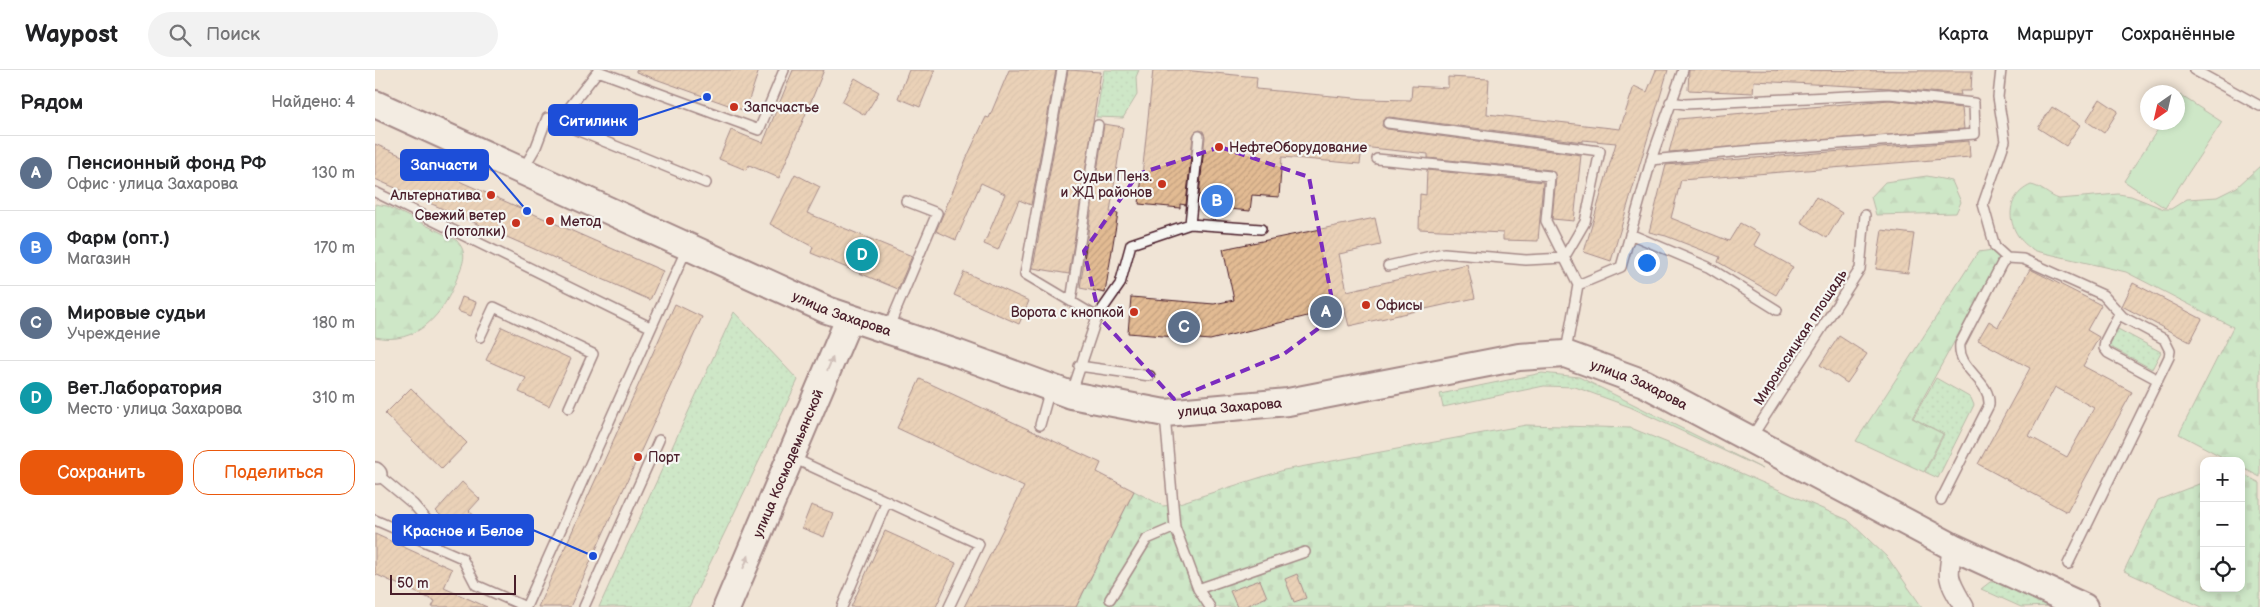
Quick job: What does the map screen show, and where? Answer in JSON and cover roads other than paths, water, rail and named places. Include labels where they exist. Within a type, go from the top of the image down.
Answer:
[{"type":"main road","name":"улица Захарова","points":[[375,104],[687,248],[849,319],[888,329],[1061,392],[1165,413],[1288,402],[1519,356],[1565,354],[1644,383],[1953,546],[2084,607]]},
{"type":"main road","name":"улица Космодемьянской","points":[[727,607],[849,319]]},
{"type":"street","points":[[1953,546],[1948,570],[1949,577],[1964,607]]},
{"type":"lane","points":[[558,122],[598,71],[759,130],[784,70]]},
{"type":"lane","points":[[1062,70],[1025,274],[1097,317]]},
{"type":"lane","points":[[1579,285],[1621,266],[1651,160],[1670,102],[1683,70]]},
{"type":"lane","points":[[2001,70],[1998,97],[2005,140],[1983,204],[1995,247],[2007,258],[2023,259],[2103,295],[2109,299],[2119,314],[2163,339],[2170,350],[2169,357],[2068,564]]},
{"type":"lane","points":[[2194,70],[2260,106]]},
{"type":"lane","points":[[1651,160],[1743,151],[1975,134],[1973,103],[1889,94],[1685,104],[1670,102]]},
{"type":"lane","points":[[522,171],[536,147],[547,118],[706,183]]},
{"type":"lane","points":[[1388,123],[1600,151],[1585,222],[1564,258]]},
{"type":"lane","points":[[1071,301],[1098,125]]},
{"type":"lane","points":[[1190,224],[1199,136]]},
{"type":"lane","points":[[1377,159],[1550,176],[1546,221],[1579,285],[1565,354]]},
{"type":"lane","points":[[375,192],[650,327]]},
{"type":"lane","points":[[888,329],[937,213],[906,201]]},
{"type":"lane","name":"Мироносицкая площадь","points":[[1750,440],[1860,269],[1865,215]]},
{"type":"lane","points":[[1040,425],[1079,366],[1097,317],[1120,284],[1131,244],[1190,224],[1261,229]]},
{"type":"lane","points":[[1630,234],[1708,267],[1777,310]]},
{"type":"lane","points":[[375,520],[462,558],[476,585],[526,607],[687,248]]},
{"type":"lane","points":[[1388,266],[1444,253],[1526,260],[1564,258]]},
{"type":"lane","points":[[1941,500],[1989,405],[1987,393],[1961,357],[1960,344],[1998,268],[2007,258]]},
{"type":"lane","points":[[480,338],[494,307],[593,354],[569,408]]},
{"type":"lane","points":[[2119,314],[2105,341],[2104,348],[2108,353],[2158,380]]},
{"type":"lane","points":[[1079,366],[1149,376]]},
{"type":"lane","points":[[1165,413],[1175,527],[1198,589],[1209,607]]},
{"type":"lane","points":[[584,607],[659,440]]},
{"type":"lane","points":[[790,457],[979,544],[949,607]]},
{"type":"lane","points":[[376,473],[413,504],[442,537]]},
{"type":"lane","points":[[842,607],[887,501]]},
{"type":"lane","points":[[1110,599],[1147,539],[1175,527]]},
{"type":"lane","points":[[1198,589],[1305,552]]},
{"type":"place","name":"Ситилинк","points":[[707,97]]},
{"type":"place","name":"Запсчастье","points":[[734,107]]},
{"type":"place","name":"НефтеОборудование","points":[[1219,147]]},
{"type":"place","name":"Судьи Пенз. и ЖД районов","points":[[1162,184]]},
{"type":"place","name":"Альтернатива","points":[[491,195]]},
{"type":"place","name":"Фарм (опт.)","points":[[1217,201]]},
{"type":"place","name":"Запчасти","points":[[527,211]]},
{"type":"place","name":"Метод","points":[[550,221]]},
{"type":"place","name":"Свежий ветер (потолки)","points":[[516,223]]},
{"type":"place","name":"Вет.Лаборатория","points":[[862,255]]},
{"type":"place","name":"Офисы","points":[[1366,305]]},
{"type":"place","name":"Ворота с кнопкой","points":[[1134,312]]},
{"type":"place","name":"Пенсионный фонд РФ","points":[[1326,312]]},
{"type":"place","name":"Мировые судьи","points":[[1184,327]]},
{"type":"place","name":"Порт","points":[[638,457]]},
{"type":"place","name":"Красное и Белое","points":[[593,556]]}]
